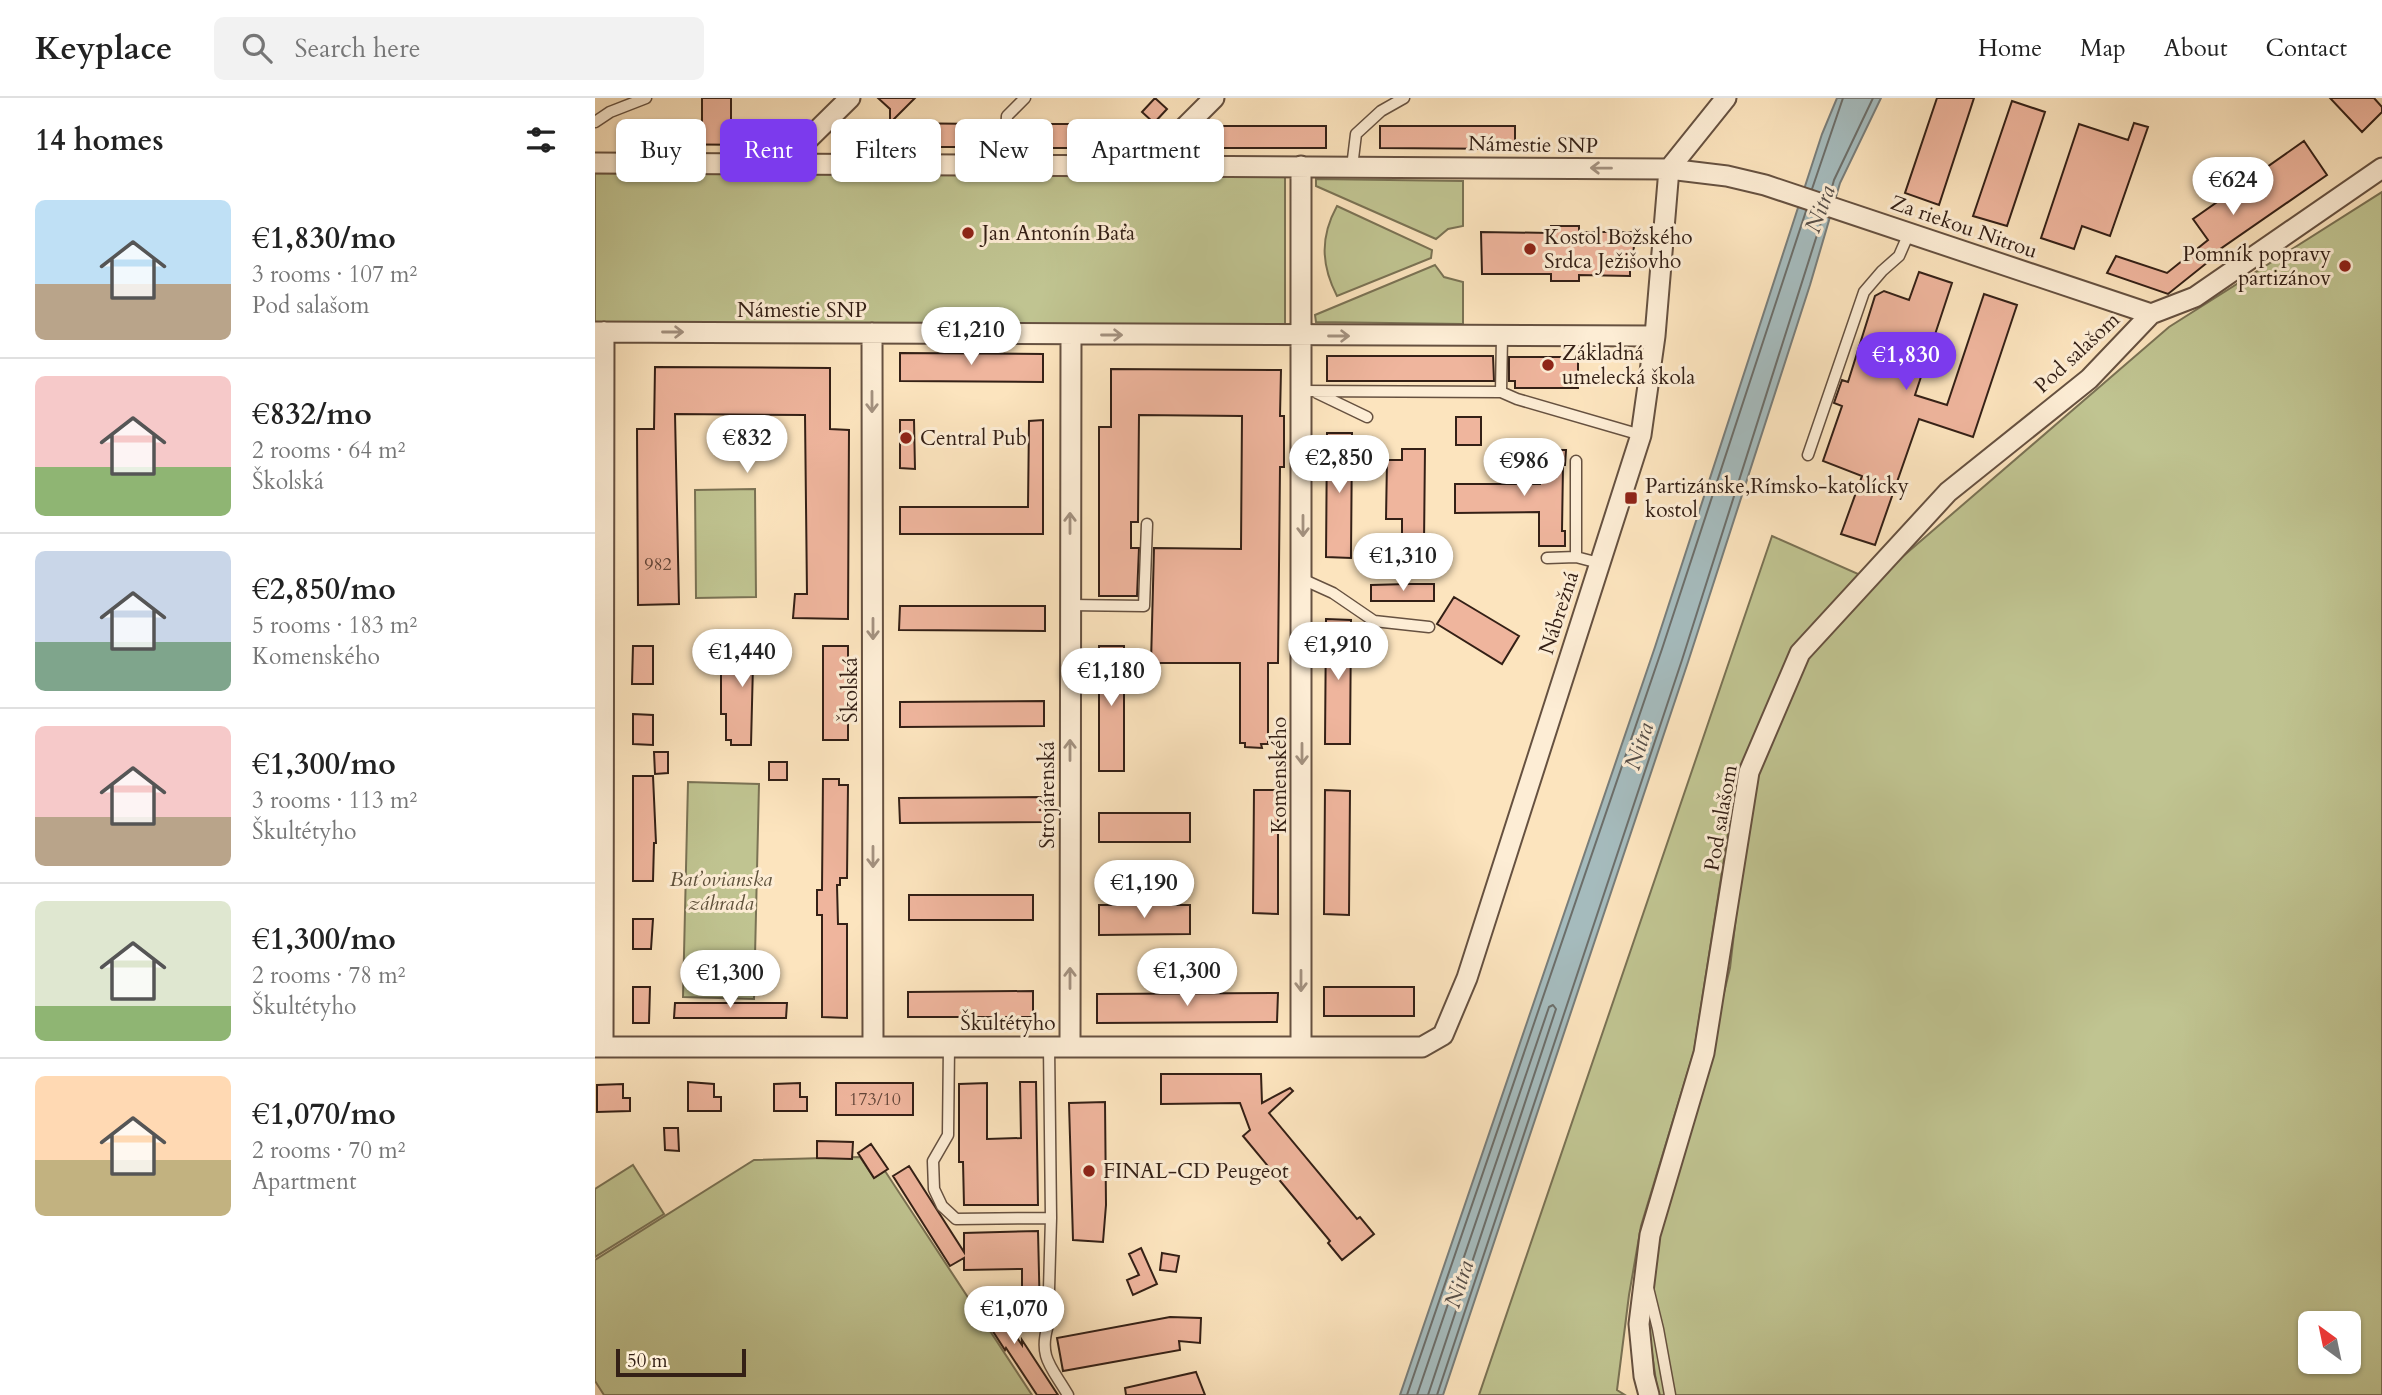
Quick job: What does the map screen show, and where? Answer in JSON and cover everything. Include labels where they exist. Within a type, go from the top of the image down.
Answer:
[{"type":"street","points":[[817,131],[850,98]]},
{"type":"street","points":[[1193,119],[1214,98]]},
{"type":"street","points":[[1669,169],[1726,98]]},
{"type":"street","name":"Námestie SNP","points":[[595,163],[720,164]]},
{"type":"street","name":"Námestie SNP","points":[[817,164],[955,166]]},
{"type":"street","name":"Námestie SNP","points":[[1224,165],[1669,169],[1727,176],[1764,184]]},
{"type":"street","points":[[1301,166],[1303,335]]},
{"type":"street","points":[[2151,314],[2195,297],[2382,168]]},
{"type":"street","name":"Nábrežná","points":[[1422,1047],[1443,1035],[1467,978],[1641,435],[1655,336],[1669,169]]},
{"type":"street","name":"Za riekou Nitrou","points":[[1764,184],[2151,314]]},
{"type":"street","name":"Pod salašom","points":[[1649,1395],[1644,1376],[1639,1324],[1650,1235],[1705,1053],[1749,772],[1800,653],[1948,492],[2089,379],[2151,314]]},
{"type":"street","points":[[599,1047],[600,332]]},
{"type":"street","name":"Námestie SNP","points":[[600,332],[1655,336]]},
{"type":"street","name":"Školská","points":[[872,334],[873,1046]]},
{"type":"street","name":"Strojárenská","points":[[1070,1046],[1071,334]]},
{"type":"street","name":"Komenského","points":[[1301,1046],[1302,579],[1308,391],[1303,335]]},
{"type":"street","name":"Škultétyho","points":[[599,1047],[1422,1047]]},
{"type":"lane","points":[[595,122],[610,112],[646,98]]},
{"type":"lane","points":[[1007,119],[1025,98]]},
{"type":"lane","points":[[1352,167],[1356,134],[1381,110],[1404,98]]},
{"type":"lane","points":[[1808,455],[1864,292],[1882,271],[1899,257],[1909,233]]},
{"type":"lane","points":[[1501,392],[1502,336]]},
{"type":"lane","points":[[1308,391],[1501,392],[1641,435]]},
{"type":"lane","points":[[1308,391],[1367,416]]},
{"type":"lane","points":[[1576,461],[1576,557]]},
{"type":"lane","points":[[1070,605],[1144,607],[1147,524]]},
{"type":"lane","points":[[1547,558],[1576,557],[1599,563]]},
{"type":"lane","points":[[1302,579],[1333,593],[1374,621],[1429,627]]},
{"type":"lane","points":[[949,1046],[948,1135],[933,1161],[934,1189],[942,1206],[956,1219],[1051,1218]]},
{"type":"lane","points":[[1049,1046],[1051,1218],[1048,1325],[1043,1342],[1047,1359],[1068,1395]]},
{"type":"lane","points":[[1646,1278],[1670,1395]]},
{"type":"green space","points":[[595,173],[616,173],[616,182],[706,182],[706,173],[720,174],[720,182],[817,182],[817,174],[831,174],[831,182],[941,182],[941,175],[955,175],[955,182],[1053,182],[1053,175],[1067,175],[1067,182],[1224,182],[1224,176],[1285,176],[1285,324],[595,324]]},
{"type":"green space","points":[[1316,179],[1463,181],[1463,226],[1448,229],[1436,239],[1316,186]]},
{"type":"green space","points":[[2382,192],[2382,1395],[1658,1395],[1649,1332],[1649,1294],[1655,1242],[1709,1054],[1730,968],[1751,787],[1804,657],[1872,583],[2169,327]]},
{"type":"green space","points":[[1337,206],[1432,250],[1431,258],[1337,296],[1325,262],[1325,240]]},
{"type":"green space","points":[[1435,265],[1444,277],[1463,282],[1463,324],[1316,322],[1315,315]]},
{"type":"green space","points":[[755,489],[756,597],[696,598],[695,490]]},
{"type":"green space","points":[[1772,536],[1865,577],[1797,642],[1744,765],[1732,808],[1694,1051],[1641,1226],[1617,1390],[1625,1395],[1479,1395]]},
{"type":"green space","name":"Baťovianska záhrada","points":[[688,782],[759,784],[754,999],[683,997]]},
{"type":"green space","points":[[860,1157],[874,1178],[885,1171],[1032,1395],[604,1395],[595,1381],[595,1260],[754,1160]]},
{"type":"green space","points":[[633,1165],[664,1214],[595,1257],[595,1189]]},
{"type":"water","name":"Nitra","points":[[1837,98],[1881,98],[1840,183],[1810,285],[1688,662],[1443,1395],[1400,1395],[1655,647],[1822,134]]},
{"type":"building","points":[[702,98],[731,98],[731,119],[720,119],[720,145],[706,145],[706,119],[702,119]]},
{"type":"building","points":[[878,98],[915,98],[894,119],[890,119],[890,109]]},
{"type":"building","points":[[1155,98],[1167,109],[1158,119],[1150,119],[1142,112]]},
{"type":"building","points":[[1937,98],[1974,98],[1939,205],[1905,193]]},
{"type":"building","points":[[2330,98],[2374,98],[2382,107],[2382,112],[2362,132]]},
{"type":"building","points":[[2012,101],[2045,112],[2007,226],[1973,216]]},
{"type":"building","points":[[2134,123],[2148,127],[2110,236],[2082,226],[2074,249],[2041,238],[2079,124],[2128,140]]},
{"type":"building","points":[[941,124],[955,124],[955,147],[941,147]]},
{"type":"building","points":[[1053,124],[1067,124],[1067,148],[1053,148]]},
{"type":"building","points":[[1224,126],[1326,126],[1326,148],[1224,148]]},
{"type":"building","points":[[1380,126],[1515,126],[1515,149],[1380,148]]},
{"type":"building","points":[[2304,141],[2327,175],[2216,252],[2218,254],[2168,294],[2107,273],[2116,256],[2167,273],[2208,240],[2193,219]]},
{"type":"building","name":"Kostol Božského Srdca Ježišovho","points":[[1551,226],[1579,226],[1579,232],[1631,232],[1631,242],[1634,241],[1630,276],[1579,275],[1579,281],[1551,281],[1551,274],[1482,274],[1481,232],[1551,233]]},
{"type":"building","points":[[1919,272],[1952,283],[1915,395],[1947,405],[1984,294],[2017,305],[1973,437],[1919,419],[1875,545],[1841,534],[1862,476],[1823,461],[1842,406],[1834,403],[1842,380],[1848,382],[1875,296],[1884,291],[1909,300]]},
{"type":"building","points":[[900,353],[1043,354],[1043,382],[900,381]]},
{"type":"building","points":[[1327,356],[1493,356],[1494,381],[1327,381]]},
{"type":"building","points":[[1509,357],[1578,357],[1578,388],[1515,388],[1515,381],[1509,381]]},
{"type":"building","points":[[655,367],[830,368],[830,429],[849,430],[848,619],[793,618],[795,594],[807,594],[805,415],[675,414],[679,604],[638,605],[637,429],[654,429]]},
{"type":"building","points":[[1111,369],[1281,370],[1280,416],[1284,416],[1284,467],[1280,467],[1278,663],[1268,663],[1268,744],[1261,744],[1262,748],[1245,747],[1245,743],[1240,743],[1240,663],[1151,663],[1154,548],[1241,549],[1242,416],[1139,415],[1138,522],[1131,522],[1131,548],[1139,548],[1137,596],[1099,596],[1099,427],[1111,427]]},
{"type":"building","points":[[1456,417],[1481,417],[1481,445],[1456,445]]},
{"type":"building","points":[[900,420],[914,420],[915,469],[900,468]]},
{"type":"building","points":[[1043,420],[1043,534],[900,534],[900,507],[1028,507],[1029,421]]},
{"type":"building","points":[[1327,433],[1352,433],[1351,558],[1326,557]]},
{"type":"building","points":[[1402,449],[1425,449],[1424,543],[1402,543],[1402,519],[1386,519],[1387,460],[1402,460]]},
{"type":"building","points":[[1540,450],[1566,450],[1563,465],[1562,531],[1565,531],[1565,546],[1539,546],[1539,512],[1455,513],[1455,484],[1540,484]]},
{"type":"building","points":[[1434,584],[1434,601],[1371,601],[1371,585]]},
{"type":"building","points":[[1454,597],[1519,636],[1502,664],[1437,624]]},
{"type":"building","points":[[900,606],[1045,606],[1045,631],[899,630]]},
{"type":"building","points":[[1326,619],[1351,620],[1350,744],[1325,744]]},
{"type":"building","points":[[633,646],[653,646],[653,684],[632,684]]},
{"type":"building","points":[[781,646],[781,664],[753,664],[751,745],[731,745],[731,740],[726,740],[726,714],[721,714],[721,672],[726,672],[726,647]]},
{"type":"building","points":[[823,646],[848,646],[848,740],[823,740]]},
{"type":"building","points":[[1099,646],[1124,646],[1124,771],[1099,771]]},
{"type":"building","points":[[1044,701],[1044,726],[900,727],[900,702]]},
{"type":"building","points":[[633,714],[653,715],[653,745],[633,744]]},
{"type":"building","points":[[654,752],[668,752],[668,773],[655,774]]},
{"type":"building","points":[[769,762],[787,762],[787,780],[769,780]]},
{"type":"building","points":[[633,776],[653,776],[656,843],[653,881],[633,881]]},
{"type":"building","points":[[823,779],[839,779],[839,785],[848,785],[847,878],[840,878],[840,885],[837,885],[838,924],[847,924],[847,1018],[822,1017],[822,915],[817,915],[817,890],[822,890]]},
{"type":"building","points":[[1254,790],[1278,790],[1278,914],[1253,913]]},
{"type":"building","points":[[1325,790],[1350,791],[1349,915],[1324,914]]},
{"type":"building","points":[[1044,797],[1044,822],[900,823],[899,798]]},
{"type":"building","points":[[1099,813],[1190,813],[1190,842],[1099,842]]},
{"type":"building","points":[[909,895],[1033,895],[1033,920],[909,920]]},
{"type":"building","points":[[1099,905],[1190,905],[1190,934],[1099,935]]},
{"type":"building","points":[[633,919],[653,919],[651,949],[633,949]]},
{"type":"building","points":[[633,987],[650,987],[649,1023],[633,1023]]},
{"type":"building","points":[[1324,987],[1414,987],[1414,1016],[1324,1016]]},
{"type":"building","points":[[1033,991],[1033,1017],[908,1017],[908,992]]},
{"type":"building","points":[[1278,993],[1277,1022],[1097,1023],[1097,994]]},
{"type":"building","points":[[675,1003],[787,1003],[786,1018],[674,1018]]},
{"type":"building","points":[[1161,1074],[1261,1074],[1262,1103],[1290,1088],[1293,1091],[1269,1113],[1357,1219],[1360,1217],[1374,1234],[1342,1260],[1328,1243],[1330,1241],[1243,1136],[1250,1130],[1240,1103],[1161,1104]]},
{"type":"building","points":[[688,1082],[714,1084],[714,1097],[721,1097],[721,1111],[688,1111]]},
{"type":"building","points":[[1020,1082],[1036,1082],[1038,1205],[964,1205],[963,1162],[959,1162],[959,1084],[987,1083],[987,1139],[1021,1138]]},
{"type":"building","points":[[800,1083],[800,1097],[807,1097],[807,1111],[774,1111],[774,1084]]},
{"type":"building","points":[[836,1083],[913,1083],[913,1115],[836,1115]]},
{"type":"building","points":[[623,1084],[623,1098],[630,1098],[630,1111],[597,1112],[597,1085]]},
{"type":"building","name":"FINAL-CD Peugeot","points":[[1105,1102],[1106,1205],[1103,1242],[1073,1240],[1069,1103]]},
{"type":"building","points":[[664,1128],[678,1128],[679,1151],[665,1150]]},
{"type":"building","points":[[817,1141],[853,1142],[852,1159],[817,1158]]},
{"type":"building","points":[[871,1144],[888,1169],[874,1178],[858,1153]]},
{"type":"building","points":[[909,1166],[964,1252],[964,1233],[1038,1231],[1040,1317],[1022,1317],[1022,1269],[964,1270],[964,1258],[950,1266],[893,1176]]},
{"type":"building","points":[[1141,1248],[1157,1284],[1133,1295],[1127,1280],[1139,1275],[1129,1254]]},
{"type":"building","points":[[1162,1253],[1179,1256],[1176,1272],[1160,1270]]},
{"type":"building","points":[[985,1291],[1022,1345],[1022,1340],[1058,1395],[1037,1395],[1006,1348],[1005,1350],[972,1299]]},
{"type":"building","points":[[1170,1317],[1201,1318],[1200,1343],[1179,1341],[1180,1350],[1063,1371],[1057,1338]]},
{"type":"building","points":[[1196,1372],[1205,1395],[1126,1395],[1125,1388]]},
{"type":"place","name":"Jan Antonín Baťa","points":[[968,233]]},
{"type":"place","name":"Kostol Božského Srdca Ježišovho","points":[[1530,249]]},
{"type":"place","name":"Pomník popravy partizánov","points":[[2345,266]]},
{"type":"place","name":"Základná umelecká škola","points":[[1548,365]]},
{"type":"place","name":"Central Pub","points":[[906,438]]},
{"type":"place","name":"Partizánske,Rímsko-katolícky kostol","points":[[1631,498]]},
{"type":"place","name":"FINAL-CD Peugeot","points":[[1089,1171]]}]
